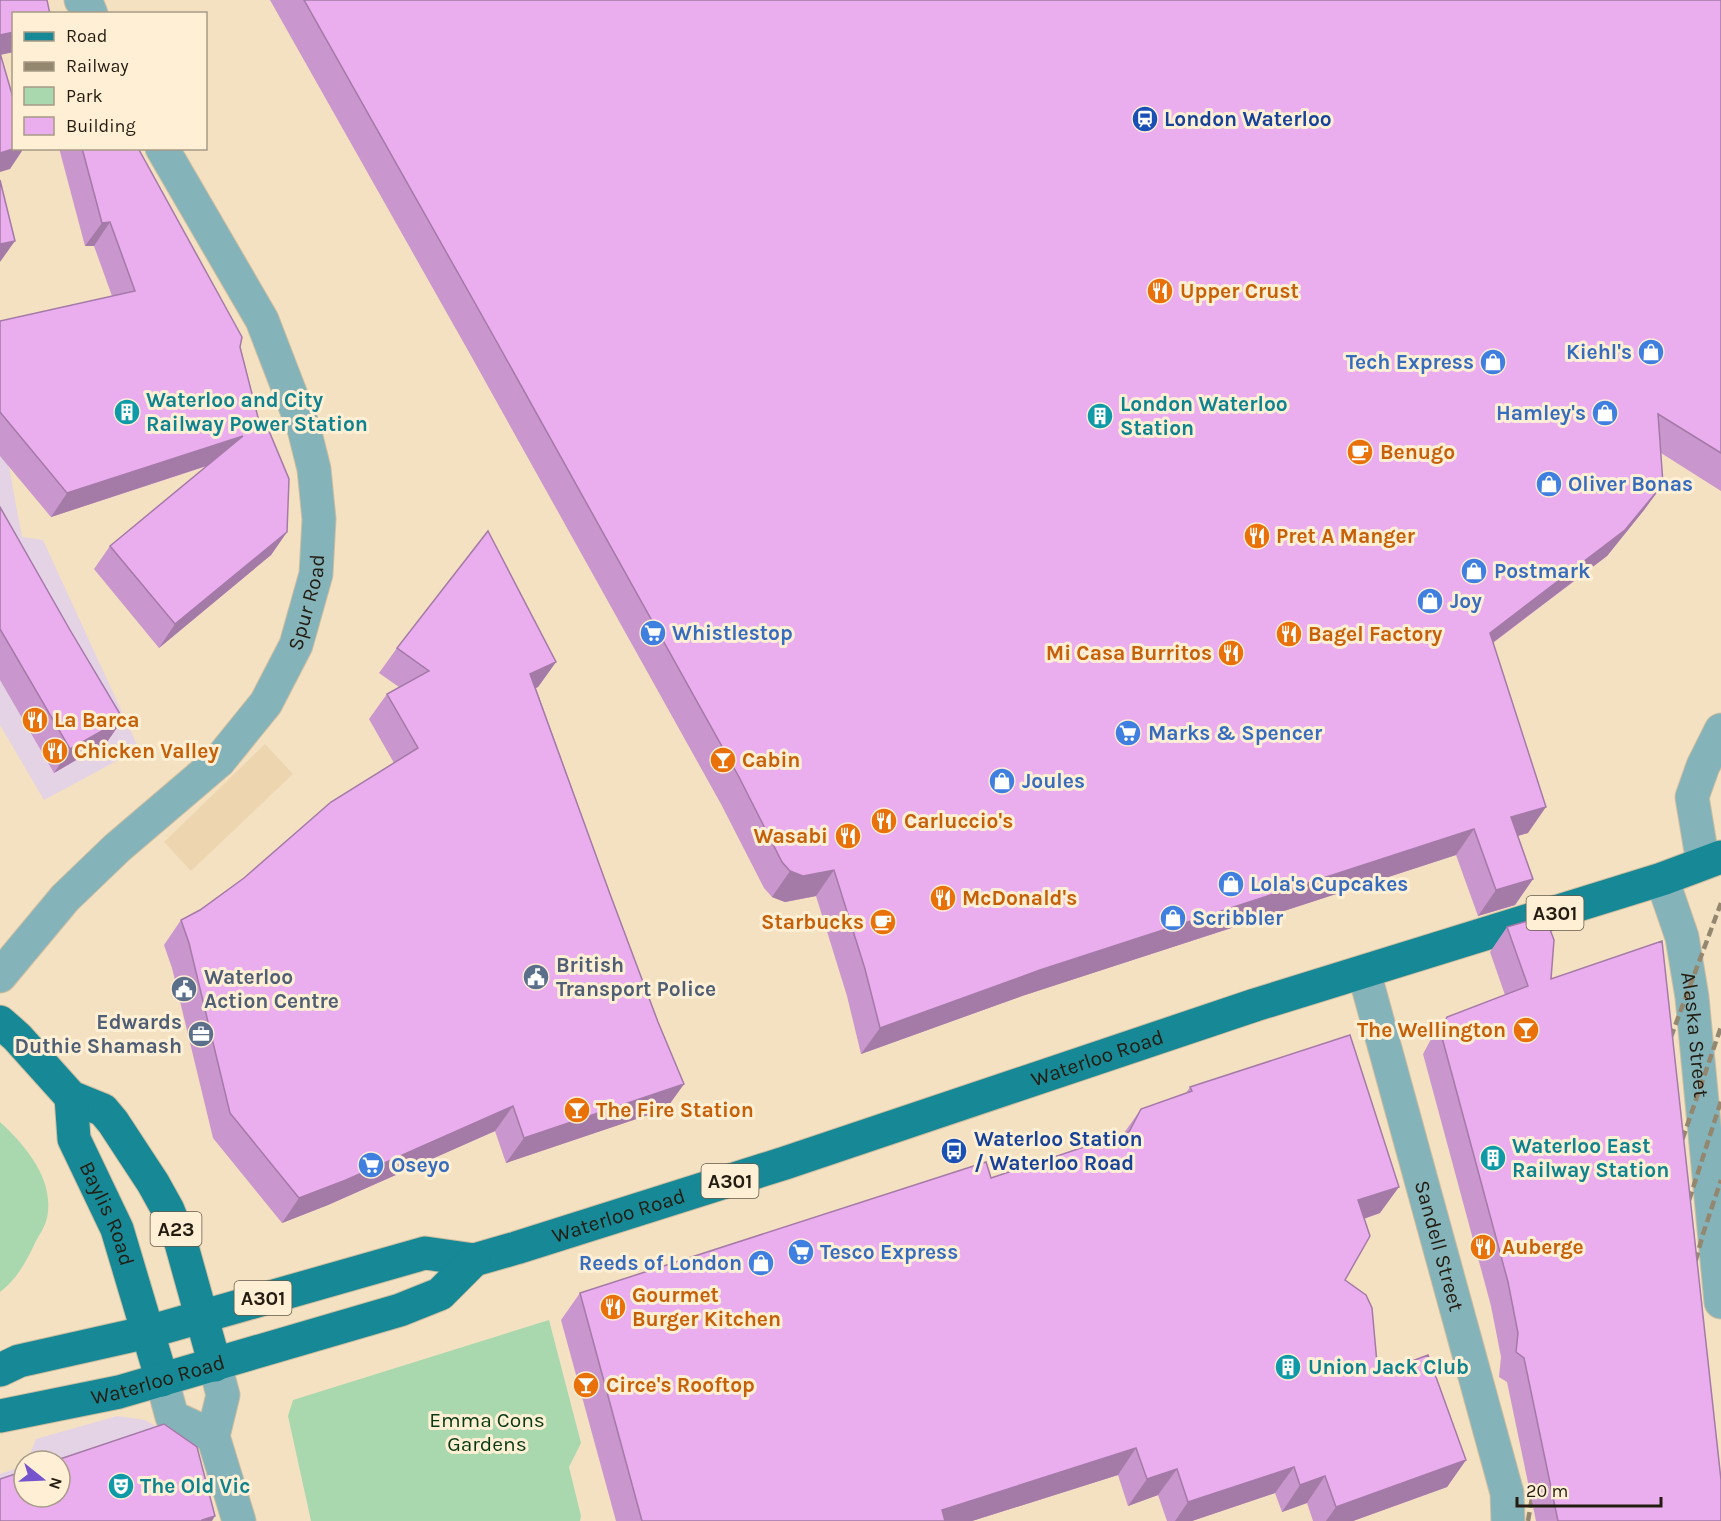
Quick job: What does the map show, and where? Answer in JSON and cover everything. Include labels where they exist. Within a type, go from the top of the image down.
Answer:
[{"type":"main road","name":"Waterloo Road","points":[[0,1370],[19,1361],[148,1332],[425,1253],[474,1260],[785,1163],[1162,1036],[1662,879],[1712,860]]},
{"type":"main road","name":"A23","points":[[0,1022],[17,1037],[71,1097],[103,1110],[113,1122],[168,1210],[181,1243],[201,1316]]},
{"type":"main road","name":"Baylis Road","points":[[71,1097],[74,1139],[117,1229],[162,1380]]},
{"type":"main road","name":"Waterloo Road","points":[[0,1416],[120,1392],[400,1310],[440,1294],[474,1260]]},
{"type":"main road","points":[[201,1316],[215,1365]]},
{"type":"street","name":"Spur Road","points":[[0,976],[65,898],[117,848],[219,761],[266,703],[296,645],[316,574],[319,519],[314,469],[304,429],[262,320],[163,150]]},
{"type":"street","points":[[1712,860],[1692,797],[1703,766],[1721,730]]},
{"type":"street","name":"Alaska Street","points":[[1662,879],[1682,937],[1692,997],[1721,1302]]},
{"type":"street","name":"Sandell Street","points":[[1364,972],[1507,1493],[1508,1521]]},
{"type":"street","points":[[215,1365],[224,1395],[213,1436],[239,1521]]},
{"type":"street","points":[[162,1380],[172,1417],[213,1436]]},
{"type":"shaded area","points":[[0,419],[22,537],[43,540],[139,749],[44,800],[0,725]]},
{"type":"shaded area","points":[[265,744],[293,774],[191,871],[164,842]]},
{"type":"shaded area","points":[[117,1416],[145,1420],[165,1431],[196,1521],[0,1521],[0,1474],[12,1470],[12,1509],[72,1509],[72,1449],[32,1449],[36,1439]]},
{"type":"green space","points":[[0,1122],[36,1165],[47,1190],[48,1204],[45,1225],[28,1257],[16,1276],[0,1292]]},
{"type":"green space","name":"Emma Cons Gardens","points":[[549,1320],[581,1443],[569,1467],[581,1516],[580,1521],[311,1521],[288,1416],[293,1400]]},
{"type":"building","points":[[0,0],[47,0],[50,12],[12,12],[12,32],[0,35]]},
{"type":"building","name":"London Waterloo Station","points":[[304,0],[1721,0],[1721,453],[1658,414],[1663,484],[1625,530],[1490,633],[1546,807],[1511,817],[1533,879],[1496,890],[1474,829],[1040,970],[880,1028],[865,969],[834,870],[803,876],[790,871],[782,862],[739,777]]},
{"type":"building","points":[[0,53],[12,94],[12,149],[0,153]]},
{"type":"building","points":[[83,150],[139,150],[242,337],[240,347],[262,433],[269,431],[289,479],[287,532],[175,624],[110,546],[243,436],[67,493],[0,412],[0,321],[135,291],[110,222],[102,223]]},
{"type":"building","points":[[0,180],[15,241],[0,244]]},
{"type":"building","points":[[0,507],[123,719],[70,749],[0,629]]},
{"type":"building","points":[[488,531],[556,662],[530,674],[658,1022],[684,1084],[524,1138],[513,1106],[346,1180],[299,1198],[230,1113],[189,943],[181,920],[200,910],[244,878],[331,802],[418,748],[387,694],[429,671],[397,648]]},
{"type":"building","points":[[1545,916],[1554,940],[1551,979],[1662,941],[1721,1480],[1721,1521],[1558,1521],[1524,1358],[1516,1352],[1518,1333],[1508,1282],[1440,1030],[1447,1017],[1528,986],[1507,927]]},
{"type":"building","points":[[1350,1035],[1399,1187],[1358,1200],[1370,1236],[1345,1280],[1366,1295],[1372,1308],[1378,1374],[1428,1355],[1466,1460],[1336,1507],[1325,1476],[1300,1485],[1294,1467],[1188,1502],[1177,1469],[1147,1479],[1136,1448],[942,1510],[945,1521],[642,1521],[580,1293],[986,1162],[991,1178],[1129,1132],[1141,1109],[1192,1091],[1190,1087]]},
{"type":"building","name":"The Old Vic","points":[[164,1424],[197,1447],[215,1516],[202,1521],[0,1521],[0,1479],[12,1475],[12,1509],[72,1509],[72,1455]]},
{"type":"railway","points":[[1666,1050],[1721,903]]},
{"type":"railway","points":[[1678,1152],[1721,1027]]},
{"type":"railway","points":[[1685,1213],[1721,1101]]},
{"type":"railway","points":[[1692,1274],[1721,1180]]},
{"type":"railway","points":[[1528,1521],[1534,1486]]},
{"type":"place","name":"London Waterloo","points":[[1145,119]]},
{"type":"place","name":"Upper Crust","points":[[1160,291]]},
{"type":"place","name":"Kiehl's","points":[[1651,352]]},
{"type":"place","name":"Tech Express","points":[[1493,362]]},
{"type":"place","name":"Waterloo and City Railway Power Station","points":[[127,412]]},
{"type":"place","name":"Hamley's","points":[[1605,413]]},
{"type":"place","name":"London Waterloo Station","points":[[1100,416]]},
{"type":"place","name":"Benugo","points":[[1360,452]]},
{"type":"place","name":"Oliver Bonas","points":[[1549,484]]},
{"type":"place","name":"Pret A Manger","points":[[1257,536]]},
{"type":"place","name":"Postmark","points":[[1474,571]]},
{"type":"place","name":"Joy","points":[[1430,601]]},
{"type":"place","name":"Whistlestop","points":[[653,633]]},
{"type":"place","name":"Bagel Factory","points":[[1289,634]]},
{"type":"place","name":"Mi Casa Burritos","points":[[1231,653]]},
{"type":"place","name":"La Barca","points":[[35,720]]},
{"type":"place","name":"Marks & Spencer","points":[[1128,733]]},
{"type":"place","name":"Chicken Valley","points":[[55,751]]},
{"type":"place","name":"Cabin","points":[[723,760]]},
{"type":"place","name":"Joules","points":[[1002,781]]},
{"type":"place","name":"Carluccio's","points":[[884,821]]},
{"type":"place","name":"Wasabi","points":[[848,836]]},
{"type":"place","name":"Lola's Cupcakes","points":[[1231,884]]},
{"type":"place","name":"McDonald's","points":[[943,898]]},
{"type":"place","name":"Scribbler","points":[[1173,918]]},
{"type":"place","name":"Starbucks","points":[[883,922]]},
{"type":"place","name":"British Transport Police","points":[[536,977]]},
{"type":"place","name":"Waterloo Action Centre","points":[[184,989]]},
{"type":"place","name":"The Wellington","points":[[1526,1030]]},
{"type":"place","name":"Edwards Duthie Shamash","points":[[201,1034]]},
{"type":"place","name":"The Fire Station","points":[[577,1110]]},
{"type":"place","name":"Waterloo Station / Waterloo Road","points":[[954,1151]]},
{"type":"place","name":"Waterloo East Railway Station","points":[[1493,1158]]},
{"type":"place","name":"Oseyo","points":[[371,1165]]},
{"type":"place","name":"Auberge","points":[[1483,1247]]},
{"type":"place","name":"Tesco Express","points":[[801,1252]]},
{"type":"place","name":"Reeds of London","points":[[761,1263]]},
{"type":"place","name":"Gourmet Burger Kitchen","points":[[613,1307]]},
{"type":"place","name":"Union Jack Club","points":[[1288,1367]]},
{"type":"place","name":"Circe's Rooftop","points":[[586,1385]]},
{"type":"place","name":"The Old Vic","points":[[121,1486]]}]
